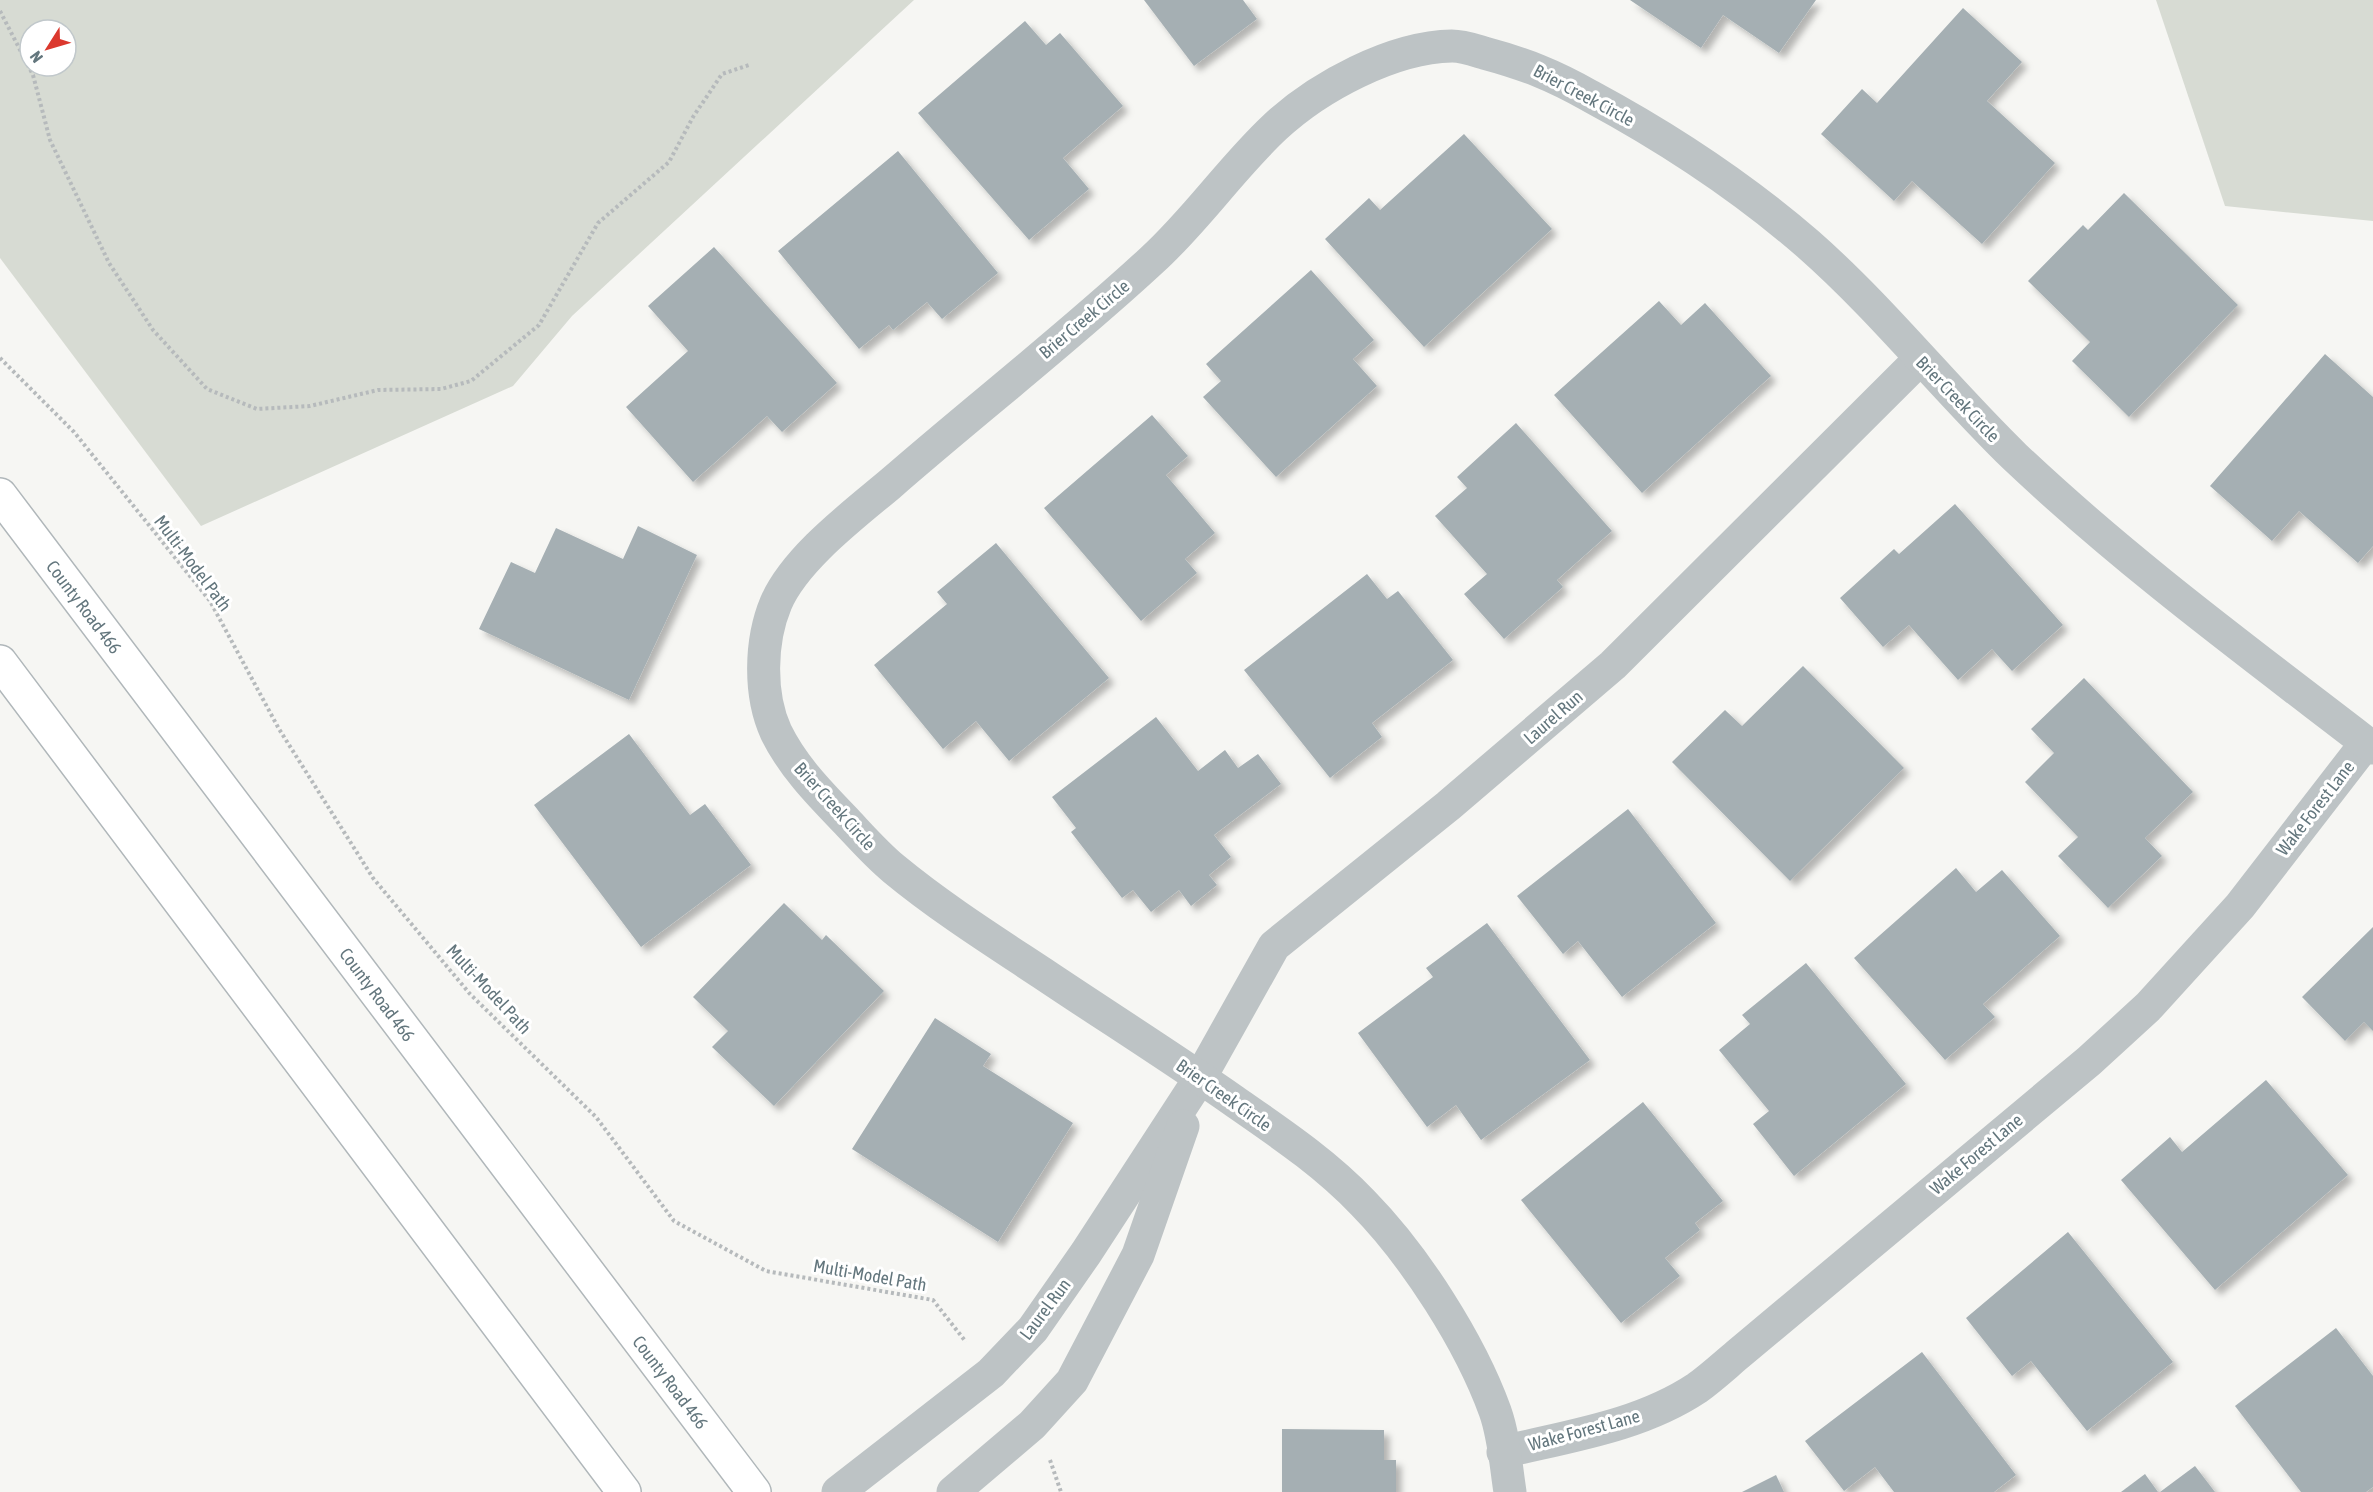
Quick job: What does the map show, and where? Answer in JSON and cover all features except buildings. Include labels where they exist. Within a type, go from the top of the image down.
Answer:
[{"type":"main road","name":"County Road 466","points":[[0,495],[754,1492]]},
{"type":"main road","points":[[0,662],[624,1492]]},
{"type":"street","name":"Brier Creek Circle","points":[[1510,1492],[1497,1416],[1469,1356],[1403,1248],[1364,1204],[1315,1158],[1200,1078],[994,942],[891,867],[814,788],[787,751],[771,722],[764,678],[766,642],[776,602],[801,565],[950,431],[1085,320],[1152,261],[1193,220],[1228,177],[1278,124],[1328,88],[1363,69],[1408,53],[1457,45],[1539,68],[1613,108],[1714,169],[1811,247],[2016,458],[2123,554],[2215,628],[2370,745]]},
{"type":"street","name":"Laurel Run","points":[[838,1492],[991,1373],[1041,1318],[1200,1078],[1274,946],[1449,806],[1613,665],[1920,359]]},
{"type":"street","name":"Wake Forest Lane","points":[[1503,1452],[1624,1422],[1658,1409],[1697,1388],[2089,1061],[2148,1007],[2240,906],[2370,745]]},
{"type":"street","name":"Laurel Run","points":[[953,1492],[1032,1425],[1072,1381],[1138,1255],[1200,1078]]},
{"type":"path","points":[[0,11],[33,75],[50,140],[109,263],[153,330],[207,388],[258,409],[310,406],[378,390],[441,389],[471,381],[539,325],[598,223],[669,162],[693,117],[722,74],[749,65]]},
{"type":"path","name":"Multi-Model Path","points":[[0,358],[74,432],[210,601],[279,729],[373,878],[470,994],[596,1117],[674,1221],[766,1271],[933,1300],[991,1373]]},
{"type":"path","points":[[1032,1425],[1046,1447],[1060,1492]]},
{"type":"shaded area","points":[[0,0],[914,0],[572,316],[513,386],[201,526],[0,258]]},
{"type":"shaded area","points":[[2156,0],[2373,0],[2373,221],[2225,206]]}]
